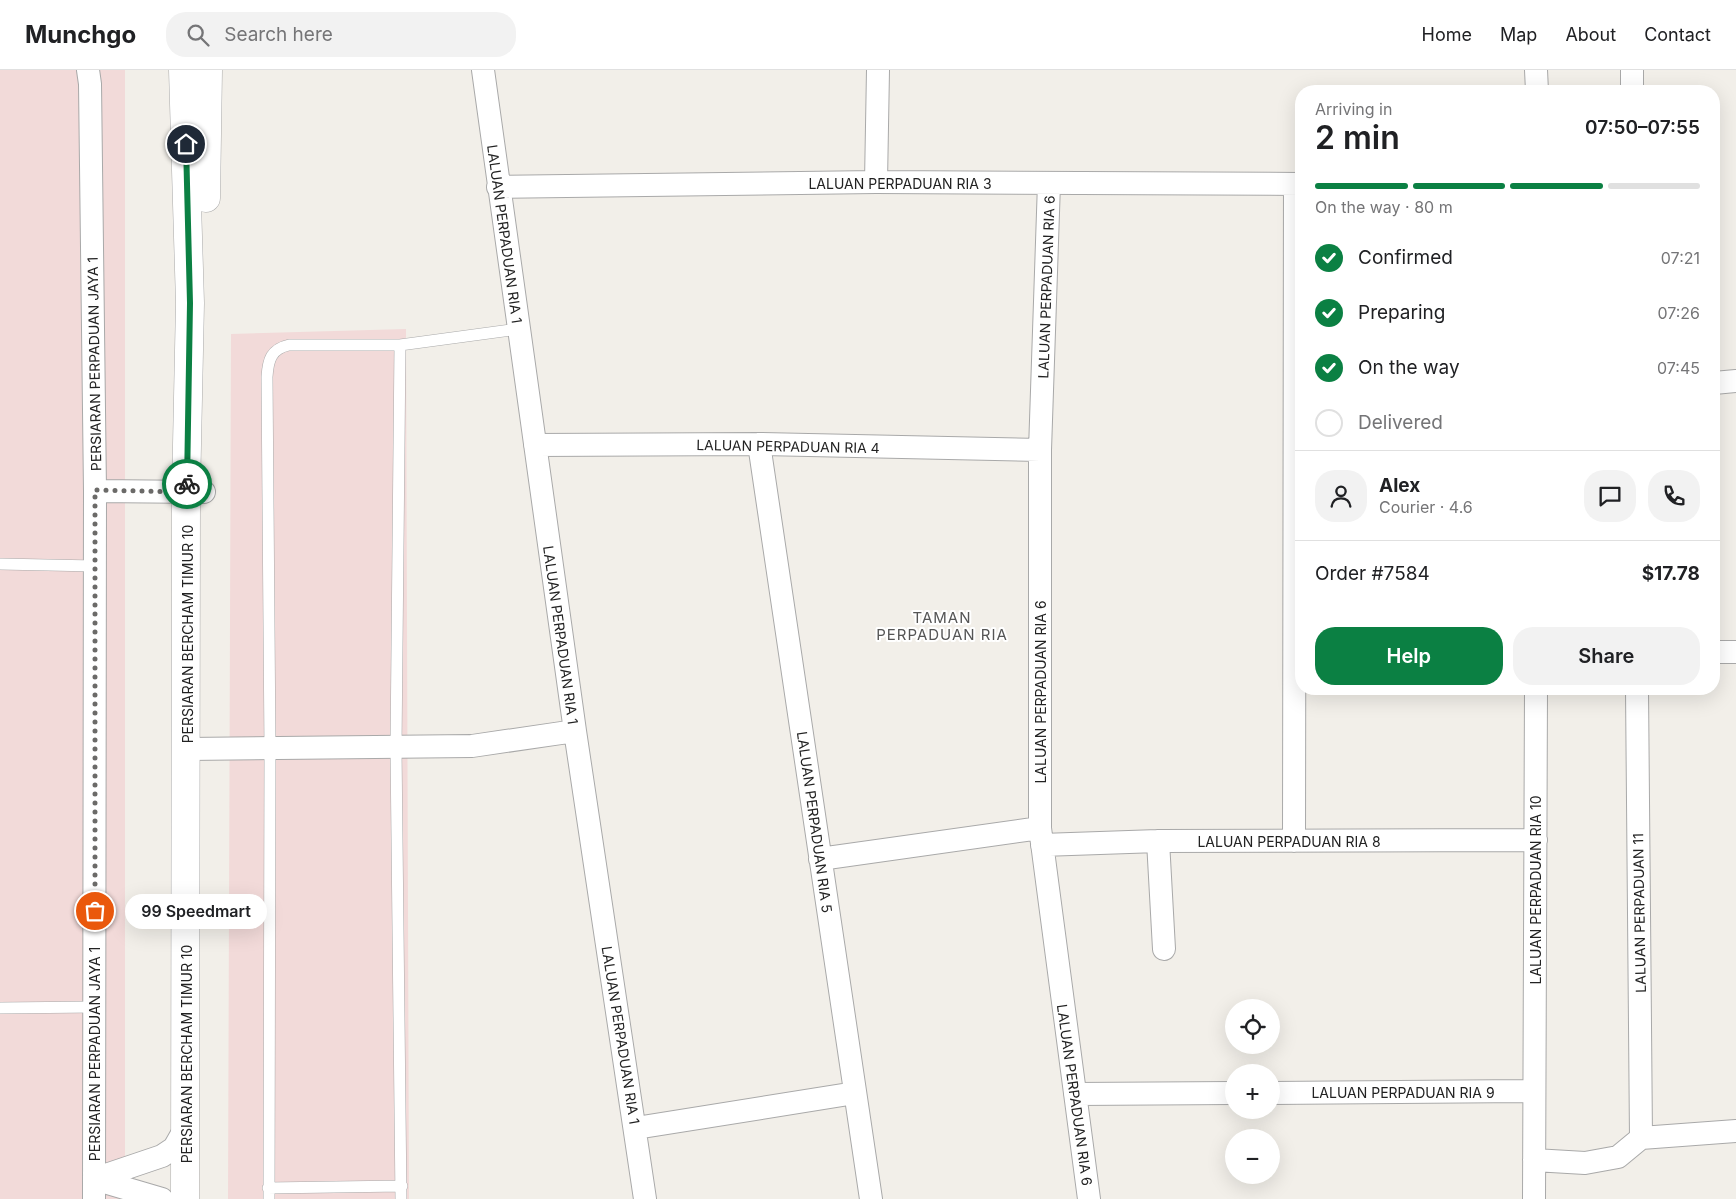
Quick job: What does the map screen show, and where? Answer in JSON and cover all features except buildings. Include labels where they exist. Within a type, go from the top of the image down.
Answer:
[{"type":"street","name":"PERSIARAN PERPADUAN JAYA 1","points":[[88,70],[90,84],[95,490],[94,1189]]},
{"type":"street","points":[[176,70],[188,181]]},
{"type":"street","name":"LALUAN PERPADUAN RIA 1","points":[[483,70],[575,731],[636,1128],[645,1199]]},
{"type":"street","points":[[876,182],[878,70]]},
{"type":"street","points":[[1536,70],[1537,85]]},
{"type":"street","points":[[1632,70],[1632,85]]},
{"type":"street","name":"PERSIARAN BERCHAM TIMUR 10","points":[[195,492],[188,181],[201,71]]},
{"type":"street","name":"PERSIARAN BERCHAM TIMUR 10","points":[[201,71],[195,492],[195,749],[201,1199]]},
{"type":"street","name":"LALUAN PERPADUAN RIA 3","points":[[498,187],[876,182],[1295,184]]},
{"type":"street","name":"LALUAN PERPADUAN RIA 6","points":[[1049,183],[1040,450],[1041,836],[1089,1199]]},
{"type":"street","points":[[1720,382],[1736,381]]},
{"type":"street","name":"LALUAN PERPADUAN RIA 4","points":[[535,446],[759,444],[1040,450]]},
{"type":"street","name":"LALUAN PERPADUAN RIA 5","points":[[759,444],[871,1199]]},
{"type":"street","points":[[95,490],[195,492]]},
{"type":"street","points":[[1720,652],[1736,652]]},
{"type":"street","points":[[1294,841],[1295,677]]},
{"type":"street","name":"LALUAN PERPADUAN RIA 10","points":[[1534,1199],[1536,695]]},
{"type":"street","name":"LALUAN PERPADUAN 11","points":[[1636,695],[1641,1138]]},
{"type":"street","points":[[195,749],[472,746],[575,731]]},
{"type":"street","name":"PERSIARAN BERCHAM TIMUR 10","points":[[185,1199],[195,749]]},
{"type":"street","name":"LALUAN PERPADUAN RIA 8","points":[[820,860],[1041,836],[1158,841],[1536,840]]},
{"type":"street","points":[[1158,841],[1164,949]]},
{"type":"street","name":"LALUAN PERPADUAN RIA 9","points":[[1280,1093],[1534,1091]]},
{"type":"street","points":[[636,1128],[855,1093]]},
{"type":"street","points":[[1075,1094],[1225,1093]]},
{"type":"street","points":[[94,1189],[162,1156],[174,1148],[186,1127]]},
{"type":"street","points":[[1534,1160],[1585,1163],[1618,1157],[1641,1138],[1736,1131]]},
{"type":"street","points":[[94,1189],[162,1199]]},
{"type":"lane","points":[[402,1186],[268,1193],[270,749],[267,377],[270,359],[281,347],[289,345],[400,346],[518,329]]},
{"type":"lane","points":[[400,346],[396,748],[401,1199]]},
{"type":"lane","points":[[0,564],[95,566]]},
{"type":"lane","points":[[0,1008],[95,1007]]},
{"type":"shaded area","points":[[0,70],[125,70],[125,1199],[0,1199]]},
{"type":"shaded area","points":[[406,329],[409,1199],[228,1199],[231,334]]},
{"type":"way so far","points":[[95,911],[95,490],[186,492],[187,484]]},
{"type":"place","name":"99 Speedmart","points":[[95,911]]},
{"type":"district","name":"TAMAN PERPADUAN RIA","points":[[942,626]]},
{"type":"route","points":[[186,144],[190,303],[187,484]]}]
